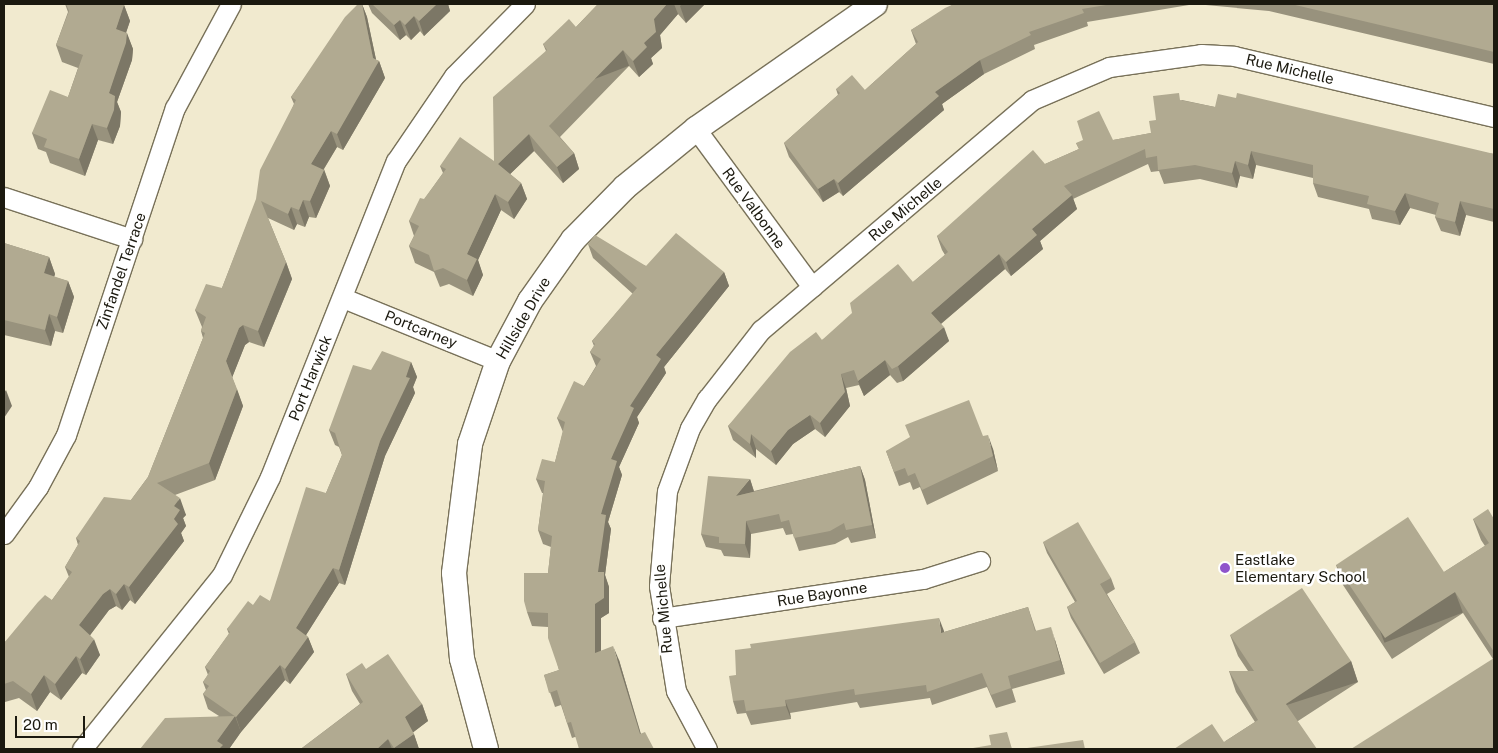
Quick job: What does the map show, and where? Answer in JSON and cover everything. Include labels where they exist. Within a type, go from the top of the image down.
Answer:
[{"type":"street","name":"Zinfandel Terrace","points":[[4,534],[38,487],[66,435],[175,108],[231,4]]},
{"type":"street","name":"Port Harwick","points":[[82,749],[222,575],[264,490],[343,298],[378,199],[418,125],[474,53],[525,4]]},
{"type":"street","name":"Hillside Drive","points":[[486,749],[462,659],[454,573],[470,444],[498,361],[530,300],[573,240],[625,187],[696,129],[875,4]]},
{"type":"street","name":"Rue Michelle","points":[[707,749],[676,691],[662,618],[661,523],[677,459],[690,428],[707,399],[762,330],[1032,100],[1118,65],[1168,56],[1234,56],[1494,117]]},
{"type":"street","name":"Rue Valbonne","points":[[696,129],[812,287]]},
{"type":"street","points":[[4,197],[132,239]]},
{"type":"street","name":"Portcarney","points":[[343,298],[498,361]]},
{"type":"street","name":"Rue Bayonne","points":[[662,618],[923,579],[980,561]]},
{"type":"building","points":[[66,4],[122,4],[124,5],[116,29],[127,33],[126,43],[109,93],[115,96],[114,110],[107,128],[92,124],[79,159],[44,147],[47,139],[32,133],[50,90],[68,97],[83,55],[56,45],[69,11]]},
{"type":"building","points":[[358,4],[362,4],[373,58],[379,61],[337,134],[331,131],[311,164],[324,170],[310,201],[303,200],[299,210],[291,207],[288,214],[261,201],[286,262],[258,331],[243,325],[239,328],[226,361],[237,389],[209,463],[157,483],[180,498],[174,506],[180,510],[174,519],[178,524],[129,587],[124,584],[116,594],[110,589],[103,594],[79,625],[94,639],[80,659],[76,656],[55,684],[44,675],[31,694],[13,681],[4,684],[4,643],[45,595],[52,600],[72,572],[65,567],[80,541],[76,538],[104,497],[131,500],[148,477],[205,333],[201,331],[206,317],[195,310],[206,284],[222,288],[256,199],[260,170],[296,100],[291,97],[345,17]]},
{"type":"building","points":[[372,4],[437,4],[419,21],[414,16],[405,25],[400,20],[394,25]]},
{"type":"building","points":[[598,4],[667,4],[654,19],[656,32],[644,43],[647,47],[633,61],[623,50],[549,126],[574,153],[557,167],[529,134],[498,164],[521,183],[508,202],[495,194],[467,254],[477,259],[467,280],[443,268],[434,271],[429,255],[409,246],[419,226],[409,221],[420,198],[424,199],[446,169],[440,166],[460,137],[494,161],[493,97],[547,50],[543,44],[569,19],[576,27]]},
{"type":"building","points":[[954,4],[1112,4],[1082,9],[1084,13],[1029,32],[1031,35],[980,60],[935,92],[939,96],[838,183],[834,179],[818,189],[784,143],[840,93],[836,89],[852,75],[865,90],[918,42],[911,30]]},
{"type":"building","points":[[1291,4],[1494,4],[1494,52]]},
{"type":"building","points":[[1179,93],[1180,100],[1215,107],[1218,94],[1236,98],[1237,93],[1494,154],[1494,209],[1460,201],[1455,222],[1435,217],[1439,203],[1405,193],[1395,211],[1367,204],[1369,196],[1313,183],[1313,165],[1251,151],[1248,165],[1235,161],[1232,173],[1195,165],[1158,170],[1157,156],[1146,158],[1145,149],[1064,186],[1072,195],[1032,229],[1037,235],[1006,262],[999,254],[931,313],[944,327],[898,366],[892,369],[885,360],[858,381],[854,370],[841,374],[845,392],[820,423],[810,415],[788,430],[771,451],[751,434],[750,444],[728,426],[790,352],[816,332],[822,340],[852,313],[850,303],[898,264],[913,282],[948,252],[937,236],[1033,150],[1045,164],[1079,149],[1076,143],[1083,140],[1077,121],[1099,111],[1113,140],[1151,133],[1149,121],[1156,120],[1153,96]]},
{"type":"building","points":[[676,233],[724,272],[656,355],[661,359],[630,406],[634,408],[611,459],[617,461],[601,514],[606,515],[598,572],[604,572],[604,598],[595,604],[595,653],[613,646],[640,734],[645,732],[654,749],[579,749],[571,722],[567,723],[557,690],[549,693],[544,675],[559,670],[548,638],[548,613],[527,612],[524,601],[524,573],[548,573],[552,536],[538,530],[545,481],[536,479],[542,459],[555,462],[565,422],[557,418],[574,381],[584,386],[601,359],[590,352],[595,344],[592,341],[637,288],[588,244],[595,235],[646,266]]},
{"type":"building","points":[[4,243],[49,257],[44,273],[68,281],[57,317],[49,314],[45,330],[4,320]]},
{"type":"building","points":[[382,351],[411,362],[406,377],[410,378],[380,441],[339,570],[333,568],[296,628],[308,637],[285,669],[280,665],[236,717],[203,694],[209,686],[203,682],[210,671],[205,667],[230,632],[227,629],[248,601],[253,605],[260,595],[270,601],[306,487],[326,493],[342,455],[335,433],[329,430],[353,365],[371,370]]},
{"type":"building","points":[[969,400],[983,436],[988,435],[993,456],[922,490],[915,473],[908,476],[905,468],[894,472],[886,451],[910,437],[905,425]]},
{"type":"building","points":[[860,466],[872,525],[846,530],[844,523],[830,531],[794,538],[789,520],[781,522],[779,514],[746,521],[745,544],[719,543],[719,537],[701,534],[708,476],[750,479],[736,496]]},
{"type":"building","points":[[1488,509],[1494,519],[1494,652],[1455,592],[1385,638],[1336,565],[1408,517],[1444,572],[1489,543],[1473,519]]},
{"type":"building","points":[[1078,522],[1111,578],[1100,584],[1135,642],[1100,663],[1067,607],[1077,601],[1043,542]]},
{"type":"building","points":[[1302,588],[1351,661],[1286,704],[1317,749],[1174,749],[1212,724],[1224,742],[1258,720],[1229,671],[1254,671],[1230,635]]},
{"type":"building","points":[[1028,607],[1035,631],[1051,627],[1060,660],[1008,676],[1011,688],[991,695],[982,673],[927,692],[926,685],[855,695],[854,689],[785,700],[786,706],[746,711],[744,700],[733,701],[729,676],[736,675],[735,650],[751,648],[750,644],[939,618],[941,633]]},
{"type":"building","points":[[388,654],[422,704],[405,717],[414,734],[394,748],[388,739],[377,749],[302,748],[363,702],[346,674],[362,663],[366,669]]},
{"type":"building","points":[[1494,658],[1494,749],[1351,749]]},
{"type":"building","points":[[235,716],[217,741],[223,745],[219,749],[140,749],[165,718]]},
{"type":"building","points":[[1007,732],[1012,749],[973,749],[991,745],[989,735]]},
{"type":"building","points":[[1083,740],[1085,749],[1020,749]]},
{"type":"place","name":"Eastlake Elementary School","points":[[1225,568]]}]
